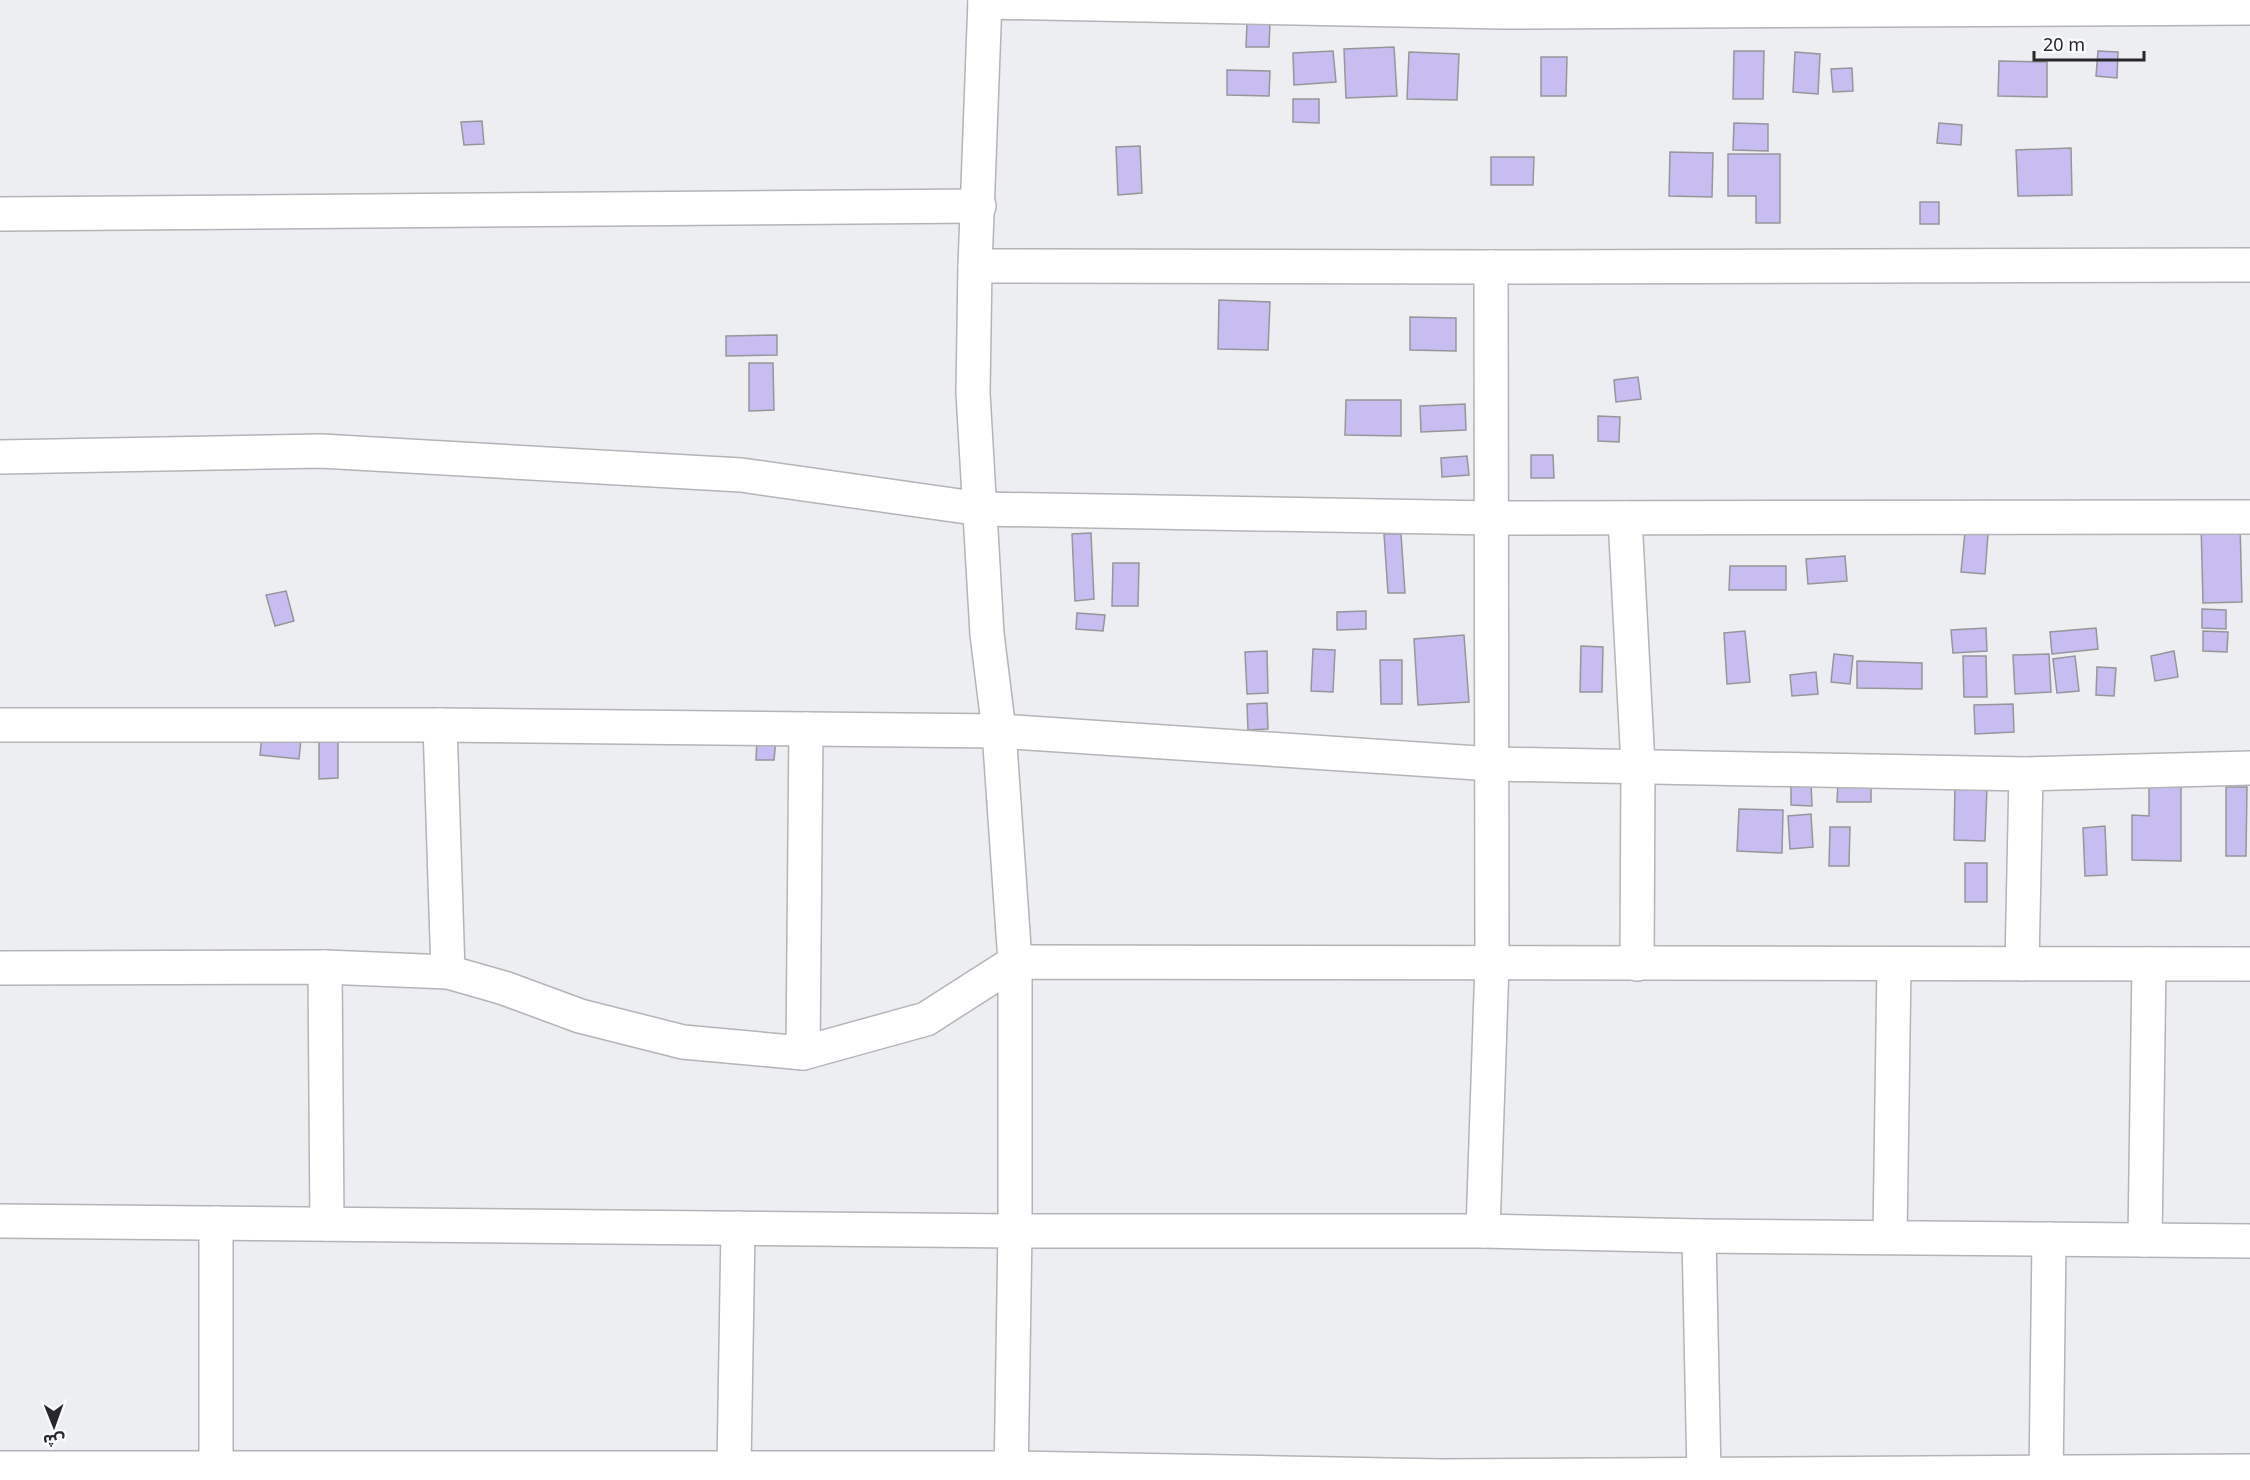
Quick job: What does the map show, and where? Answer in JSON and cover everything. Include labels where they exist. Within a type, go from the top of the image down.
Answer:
[{"type":"street","points":[[1011,1474],[1016,1231],[1015,962],[999,731],[987,634],[973,393],[975,266],[985,1],[1504,12],[2250,8]]},
{"type":"street","points":[[0,214],[979,206]]},
{"type":"street","points":[[975,266],[2250,265]]},
{"type":"street","points":[[1483,1231],[1492,963],[1491,267]]},
{"type":"street","points":[[0,457],[333,452],[741,475],[981,509],[1492,518],[2250,517]]},
{"type":"street","points":[[1625,518],[1638,765],[1637,964]]},
{"type":"street","points":[[0,725],[440,725],[999,731],[1492,764],[2026,774],[2250,768]]},
{"type":"street","points":[[440,725],[448,972]]},
{"type":"street","points":[[802,1053],[806,729]]},
{"type":"street","points":[[2022,964],[2026,774]]},
{"type":"street","points":[[0,968],[325,967],[448,972],[504,988],[580,1016],[683,1042],[802,1053],[926,1019],[1015,962],[2250,964]]},
{"type":"street","points":[[1890,1237],[1894,964]]},
{"type":"street","points":[[2145,1240],[2149,964]]},
{"type":"street","points":[[325,967],[327,1224]]},
{"type":"street","points":[[0,1221],[1016,1231],[1483,1231],[1699,1236],[2250,1240]]},
{"type":"street","points":[[216,1223],[216,1468]]},
{"type":"street","points":[[734,1468],[738,1228]]},
{"type":"street","points":[[1699,1236],[1704,1474]]},
{"type":"street","points":[[2047,1476],[2049,1239]]},
{"type":"street","points":[[0,1468],[216,1468],[350,1474],[734,1468],[1011,1474],[1441,1478],[1704,1474],[2047,1476],[2250,1471]]},
{"type":"building","points":[[1247,23],[1270,23],[1269,47],[1246,47]]},
{"type":"building","points":[[1394,47],[1397,96],[1346,98],[1344,49]]},
{"type":"building","points":[[1333,51],[1336,82],[1294,85],[1293,53]]},
{"type":"building","points":[[1734,51],[1764,51],[1763,99],[1733,99]]},
{"type":"building","points":[[2098,51],[2118,52],[2117,78],[2096,76]]},
{"type":"building","points":[[1409,52],[1459,54],[1457,100],[1407,99]]},
{"type":"building","points":[[1795,52],[1820,54],[1818,94],[1793,92]]},
{"type":"building","points":[[1541,57],[1567,57],[1566,96],[1541,96]]},
{"type":"building","points":[[1999,61],[2047,62],[2047,97],[1998,96]]},
{"type":"building","points":[[1852,68],[1853,91],[1833,92],[1831,69]]},
{"type":"building","points":[[1227,70],[1270,71],[1269,96],[1227,95]]},
{"type":"building","points":[[1293,99],[1319,99],[1319,123],[1293,122]]},
{"type":"building","points":[[482,121],[484,144],[464,145],[461,122]]},
{"type":"building","points":[[1734,123],[1768,124],[1768,151],[1733,150]]},
{"type":"building","points":[[1939,123],[1962,125],[1961,145],[1937,143]]},
{"type":"building","points":[[1140,146],[1142,193],[1118,195],[1116,147]]},
{"type":"building","points":[[2071,148],[2072,195],[2018,196],[2016,150]]},
{"type":"building","points":[[1670,152],[1713,153],[1712,197],[1669,196]]},
{"type":"building","points":[[1728,154],[1780,154],[1780,223],[1756,223],[1756,196],[1728,196]]},
{"type":"building","points":[[1491,157],[1534,157],[1533,185],[1491,185]]},
{"type":"building","points":[[1920,202],[1939,202],[1939,224],[1920,224]]},
{"type":"building","points":[[1219,300],[1270,302],[1268,350],[1218,349]]},
{"type":"building","points":[[1410,317],[1456,318],[1456,351],[1410,350]]},
{"type":"building","points":[[777,335],[777,355],[726,356],[726,336]]},
{"type":"building","points":[[749,363],[773,363],[774,410],[749,411]]},
{"type":"building","points":[[1638,377],[1641,399],[1616,402],[1614,380]]},
{"type":"building","points":[[1346,400],[1401,400],[1401,436],[1345,435]]},
{"type":"building","points":[[1465,404],[1466,430],[1421,432],[1420,406]]},
{"type":"building","points":[[1598,416],[1620,417],[1619,442],[1598,441]]},
{"type":"building","points":[[1531,455],[1553,455],[1554,478],[1531,478]]},
{"type":"building","points":[[1467,456],[1469,475],[1442,477],[1441,458]]},
{"type":"building","points":[[2201,524],[2240,524],[2242,602],[2203,603]]},
{"type":"building","points":[[1965,532],[1988,534],[1985,574],[1961,572]]},
{"type":"building","points":[[1091,533],[1094,599],[1075,601],[1072,534]]},
{"type":"building","points":[[1384,534],[1401,534],[1405,593],[1388,593]]},
{"type":"building","points":[[1845,556],[1847,581],[1808,584],[1806,559]]},
{"type":"building","points":[[1113,563],[1139,563],[1138,606],[1112,606]]},
{"type":"building","points":[[1730,566],[1786,566],[1786,590],[1729,590]]},
{"type":"building","points":[[286,591],[294,621],[275,626],[266,595]]},
{"type":"building","points":[[2202,609],[2226,610],[2226,629],[2202,628]]},
{"type":"building","points":[[1366,611],[1366,629],[1337,630],[1337,612]]},
{"type":"building","points":[[1077,613],[1105,615],[1103,631],[1076,629]]},
{"type":"building","points":[[1986,628],[1987,651],[1953,653],[1951,630]]},
{"type":"building","points":[[2096,628],[2098,649],[2052,654],[2050,632]]},
{"type":"building","points":[[1745,631],[1750,682],[1727,684],[1724,633]]},
{"type":"building","points":[[2203,631],[2228,632],[2227,652],[2203,651]]},
{"type":"building","points":[[1464,635],[1469,702],[1418,705],[1414,639]]},
{"type":"building","points":[[1581,646],[1603,647],[1602,692],[1580,692]]},
{"type":"building","points":[[1313,649],[1335,650],[1333,692],[1311,691]]},
{"type":"building","points":[[1267,651],[1268,693],[1247,694],[1245,652]]},
{"type":"building","points":[[2174,651],[2178,677],[2155,681],[2151,656]]},
{"type":"building","points":[[1834,654],[1853,656],[1850,684],[1831,682]]},
{"type":"building","points":[[2049,654],[2051,692],[2015,694],[2013,655]]},
{"type":"building","points":[[1963,656],[1986,656],[1987,697],[1964,697]]},
{"type":"building","points":[[2075,656],[2079,691],[2057,693],[2053,659]]},
{"type":"building","points":[[1380,660],[1402,660],[1402,704],[1381,704]]},
{"type":"building","points":[[1857,661],[1922,663],[1922,689],[1857,688]]},
{"type":"building","points":[[2097,667],[2116,668],[2114,696],[2096,695]]},
{"type":"building","points":[[1816,672],[1818,694],[1792,696],[1790,675]]},
{"type":"building","points":[[1267,703],[1268,729],[1248,730],[1247,704]]},
{"type":"building","points":[[2013,704],[2014,732],[1975,734],[1974,705]]},
{"type":"building","points":[[262,735],[301,739],[299,759],[260,755]]},
{"type":"building","points":[[757,738],[776,739],[774,760],[756,760]]},
{"type":"building","points":[[319,741],[338,741],[338,778],[319,779]]},
{"type":"building","points":[[1791,782],[1811,782],[1812,806],[1791,805]]},
{"type":"building","points":[[1838,782],[1871,782],[1871,802],[1837,802]]},
{"type":"building","points":[[2149,783],[2181,783],[2181,861],[2132,860],[2132,815],[2149,816]]},
{"type":"building","points":[[1955,785],[1987,787],[1985,841],[1954,840]]},
{"type":"building","points":[[2226,787],[2247,787],[2246,856],[2226,856]]},
{"type":"building","points":[[1739,809],[1783,810],[1782,853],[1737,851]]},
{"type":"building","points":[[1811,814],[1813,847],[1790,849],[1788,816]]},
{"type":"building","points":[[2105,826],[2107,875],[2085,876],[2083,828]]},
{"type":"building","points":[[1830,827],[1850,827],[1849,866],[1829,866]]},
{"type":"building","points":[[1965,863],[1987,863],[1987,902],[1965,902]]}]
